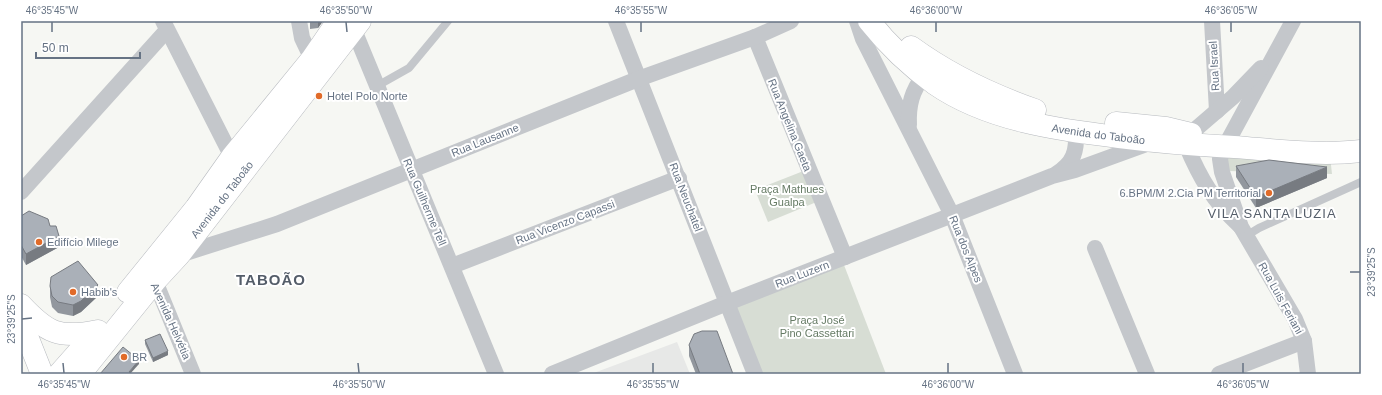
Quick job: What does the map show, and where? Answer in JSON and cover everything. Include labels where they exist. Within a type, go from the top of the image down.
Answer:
[{"type":"main road","name":"Avenida do Taboão","points":[[869,21],[888,44],[935,84],[1002,115],[1040,126],[1152,142],[1188,140],[1228,142],[1322,152],[1361,151]]},
{"type":"main road","name":"Avenida do Taboão","points":[[888,21],[908,45],[933,63],[1007,100],[1062,117],[1166,128],[1188,140]]},
{"type":"main road","name":"Avenida do Taboão","points":[[80,374],[232,157],[312,59],[351,24]]},
{"type":"main road","name":"Avenida do Taboão","points":[[59,374],[150,276],[179,255],[351,24]]},
{"type":"main road","name":"Avenida do Taboão","points":[[1228,142],[1361,138]]},
{"type":"main road","points":[[21,305],[46,329],[62,334],[77,335],[98,331]]},
{"type":"main road","points":[[21,321],[42,374]]},
{"type":"street","points":[[299,21],[302,38],[312,59]]},
{"type":"street","name":"Rua Neuchatel","points":[[616,21],[755,374]]},
{"type":"street","name":"Rua Lausanne","points":[[179,255],[277,224],[638,79],[755,37],[791,21]]},
{"type":"street","name":"Rua dos Alpes","points":[[857,21],[863,39],[952,215],[1015,374]]},
{"type":"street","name":"Rua Israel","points":[[1212,21],[1217,111]]},
{"type":"street","points":[[1188,140],[1273,56],[1293,21]]},
{"type":"street","name":"Rua Guilherme Tell","points":[[351,24],[496,374]]},
{"type":"street","points":[[21,192],[165,25],[232,157]]},
{"type":"street","name":"Rua Angelina Gaeta","points":[[755,37],[845,257]]},
{"type":"street","name":"Rua Luis Feriani","points":[[1273,56],[1220,159],[1222,172],[1244,232],[1295,319],[1304,341],[1308,374]]},
{"type":"street","name":"Rua dos Alpes","points":[[908,126],[908,109],[911,98],[916,86],[924,75]]},
{"type":"street","name":"Rua Luzern","points":[[1052,176],[1066,166],[1075,153],[1076,131]]},
{"type":"street","name":"Rua Luis Feriani","points":[[1188,140],[1199,176],[1217,203],[1244,232]]},
{"type":"street","name":"Rua Luzern","points":[[552,374],[727,303],[1052,176],[1075,170],[1152,142]]},
{"type":"street","name":"Rua Vicenzo Capassi","points":[[452,266],[679,178]]},
{"type":"street","points":[[1095,248],[1147,374]]},
{"type":"street","name":"Avenida Helvétia","points":[[150,276],[194,374]]},
{"type":"street","points":[[1219,374],[1304,341]]},
{"type":"lane","points":[[377,86],[409,68],[448,21]]},
{"type":"lane","points":[[1244,232],[1259,228],[1361,182]]},
{"type":"shaded area","points":[[677,342],[690,374],[591,374]]},
{"type":"green space","points":[[1231,150],[1330,156],[1332,174],[1228,171],[1227,161]]},
{"type":"green space","name":"Praça Mathues Gualpa","points":[[806,170],[819,201],[768,222],[755,190]]},
{"type":"green space","name":"Praça José Pino Cassettari","points":[[844,265],[886,374],[760,374],[734,307]]},
{"type":"building","points":[[1269,160],[1327,167],[1256,197],[1236,166]]},
{"type":"building","points":[[29,211],[48,219],[50,226],[56,226],[59,236],[26,254],[21,245],[21,216]]},
{"type":"building","name":"Habib's","points":[[78,261],[98,285],[81,301],[73,305],[58,302],[52,296],[50,286],[51,277]]},
{"type":"building","points":[[702,331],[717,331],[733,374],[700,374],[689,345],[694,334]]},
{"type":"building","name":"BR","points":[[160,334],[168,351],[153,358],[145,340]]},
{"type":"building","name":"BR","points":[[123,347],[139,360],[129,372],[132,374],[100,374]]},
{"type":"place","name":"Hotel Polo Norte","points":[[319,96]]},
{"type":"place","name":"6.BPM/M 2.Cia PM Territorial","points":[[1269,193]]},
{"type":"place","name":"Edifício Milege","points":[[39,242]]},
{"type":"place","name":"Habib's","points":[[73,292]]},
{"type":"place","name":"BR","points":[[124,357]]},
{"type":"district","name":"VILA SANTA LUZIA","points":[[1272,213]]},
{"type":"district","name":"TABOÃO","points":[[271,279]]}]
